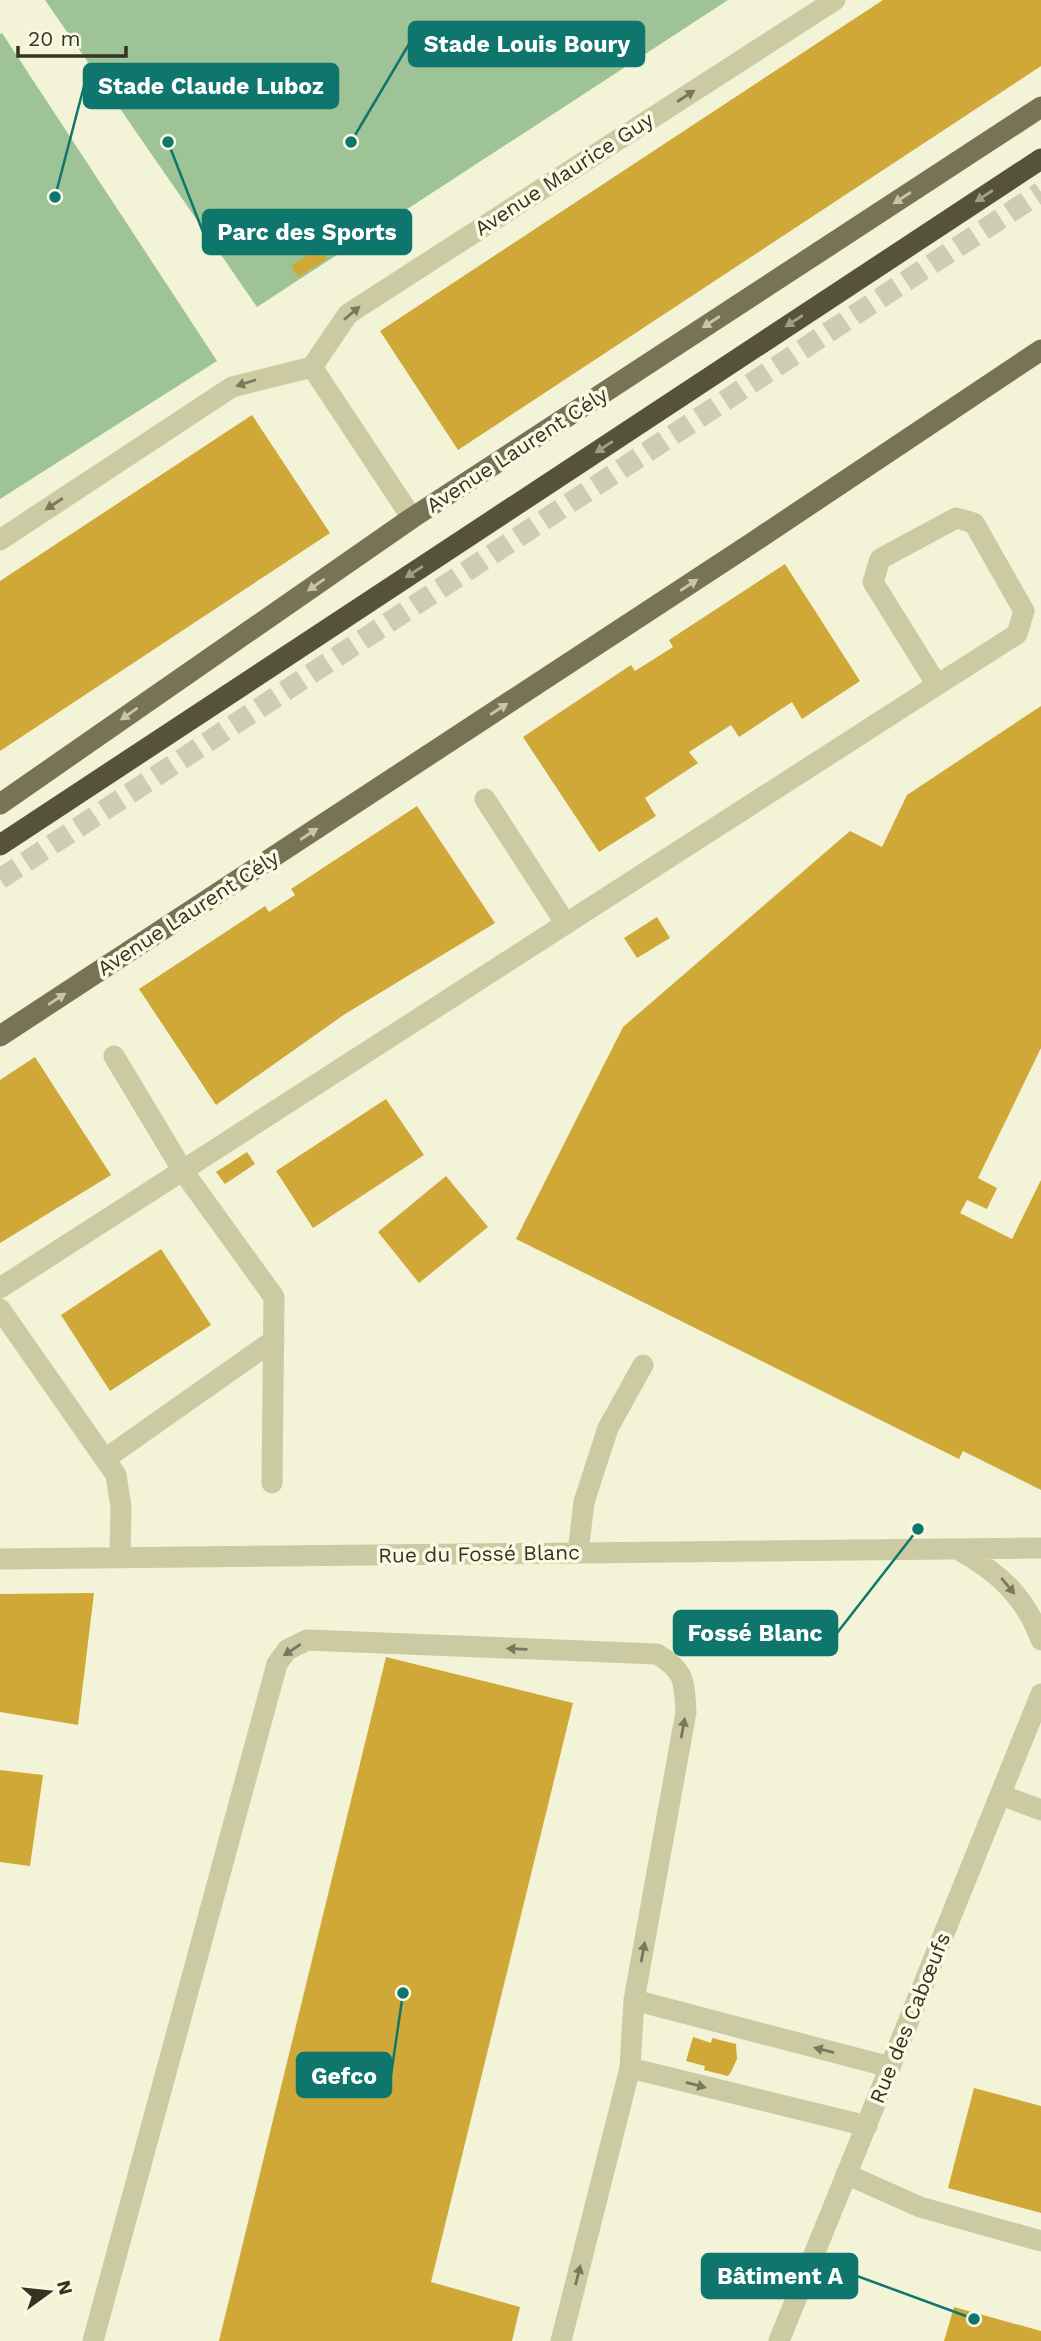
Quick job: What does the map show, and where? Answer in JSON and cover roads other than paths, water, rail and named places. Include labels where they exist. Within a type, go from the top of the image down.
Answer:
[{"type":"highway","points":[[0,845],[1041,159]]},
{"type":"main road","name":"Avenue Laurent Cély","points":[[0,804],[412,518],[1041,107]]},
{"type":"main road","name":"Avenue Laurent Cély","points":[[0,1036],[752,543],[1041,350]]},
{"type":"street","name":"Avenue Maurice Guy","points":[[312,367],[348,314],[835,0]]},
{"type":"street","points":[[0,540],[232,387],[312,367],[412,518]]},
{"type":"street","points":[[0,1288],[1017,634],[1024,611],[974,523],[956,518],[880,559],[873,582],[937,685]]},
{"type":"street","points":[[485,799],[566,924]]},
{"type":"street","points":[[114,1056],[183,1171],[274,1297],[272,1483]]},
{"type":"street","points":[[0,1309],[116,1475],[121,1507],[120,1558]]},
{"type":"street","points":[[105,1460],[274,1340]]},
{"type":"street","points":[[578,1553],[584,1502],[608,1428],[643,1365]]},
{"type":"street","name":"Rue du Fossé Blanc","points":[[0,1559],[1041,1548]]},
{"type":"street","points":[[958,1549],[1006,1581],[1035,1624],[1041,1640]]},
{"type":"street","points":[[93,2341],[277,1664],[287,1650],[307,1640],[657,1654],[676,1665],[684,1683],[686,1712],[634,2000],[630,2068],[561,2341]]},
{"type":"street","name":"Rue des Cabœufs","points":[[779,2341],[1041,1694]]},
{"type":"street","points":[[1001,1795],[1041,1810]]},
{"type":"street","points":[[634,2000],[890,2067]]},
{"type":"street","points":[[630,2068],[866,2126]]},
{"type":"street","points":[[846,2174],[920,2207],[1041,2241]]},
{"type":"tunnel","points":[[0,879],[1041,192]]},
{"type":"place","name":"Parc des Sports","points":[[168,142]]},
{"type":"place","name":"Stade Louis Boury","points":[[351,142]]},
{"type":"place","name":"Stade Claude Luboz","points":[[55,197]]},
{"type":"place","name":"Fossé Blanc","points":[[918,1529]]},
{"type":"place","name":"Gefco","points":[[403,1993]]},
{"type":"place","name":"Bâtiment A","points":[[974,2319]]}]
